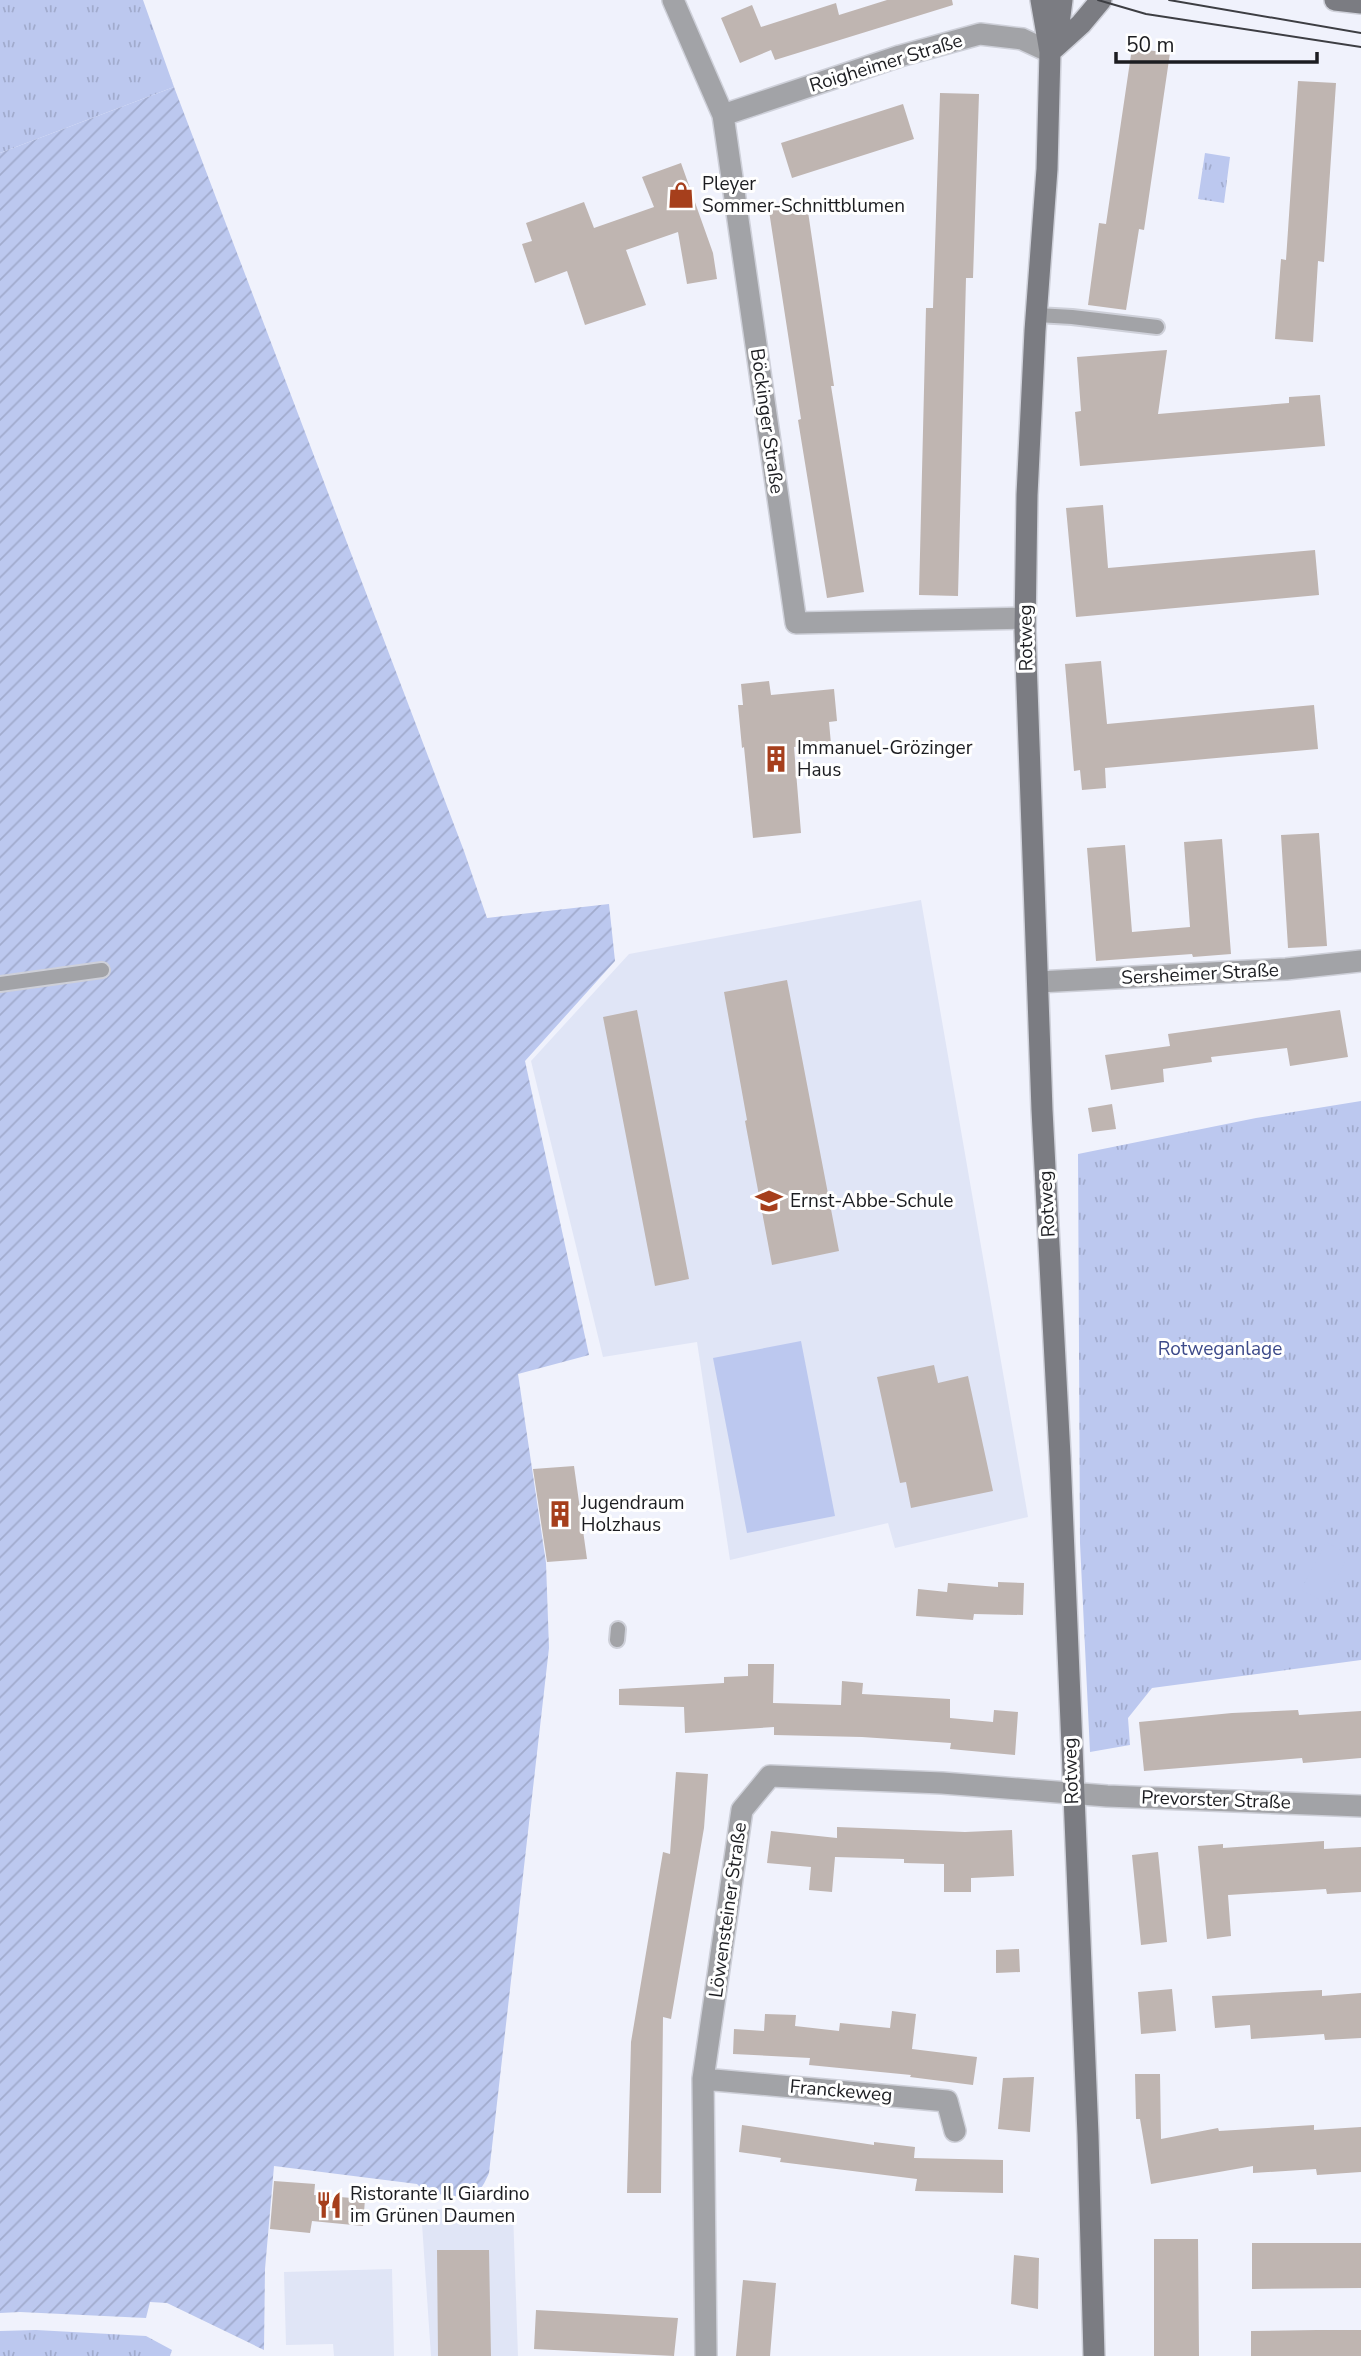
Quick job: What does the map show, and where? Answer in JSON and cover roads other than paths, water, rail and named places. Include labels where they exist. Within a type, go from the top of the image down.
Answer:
[{"type":"main road","name":"Rotweg","points":[[1041,0],[1049,52],[1047,169],[1027,495],[1025,618],[1038,982],[1088,2135],[1094,2356]]},
{"type":"main road","name":"Rotweg","points":[[1049,52],[1059,24],[1062,0]]},
{"type":"main road","points":[[1049,52],[1081,24],[1101,0]]},
{"type":"main road","points":[[1335,0],[1361,3]]},
{"type":"street","name":"Böckinger Straße","points":[[673,0],[723,115],[796,623],[1025,618]]},
{"type":"street","name":"Roigheimer Straße","points":[[723,115],[900,56],[980,34],[1022,39],[1049,52]]},
{"type":"street","name":"Sersheimer Straße","points":[[1038,982],[1286,969],[1361,961]]},
{"type":"street","name":"Löwensteiner Straße","points":[[706,2356],[703,2079],[742,1810],[770,1776],[942,1783],[1072,1793]]},
{"type":"street","name":"Prevorster Straße","points":[[1072,1793],[1361,1806]]},
{"type":"street","name":"Franckeweg","points":[[703,2079],[947,2101],[955,2131]]},
{"type":"lane","points":[[1037,315],[1157,327]]},
{"type":"lane","points":[[0,984],[102,970]]},
{"type":"tram line","points":[[1098,0],[1146,14],[1361,47]]},
{"type":"tram line","points":[[1169,0],[1361,33]]},
{"type":"place","name":"Pleyer Sommer-Schnittblumen","points":[[681,195]]},
{"type":"place","name":"Immanuel-Grözinger Haus","points":[[776,759]]},
{"type":"place","name":"Ernst-Abbe-Schule","points":[[769,1201]]},
{"type":"place","name":"Jugendraum Holzhaus","points":[[560,1514]]},
{"type":"place","name":"Ristorante Il Giardino im Grünen Daumen","points":[[329,2205]]},
{"type":"park label","name":"Rotweganlage","points":[[1220,1349]]}]
